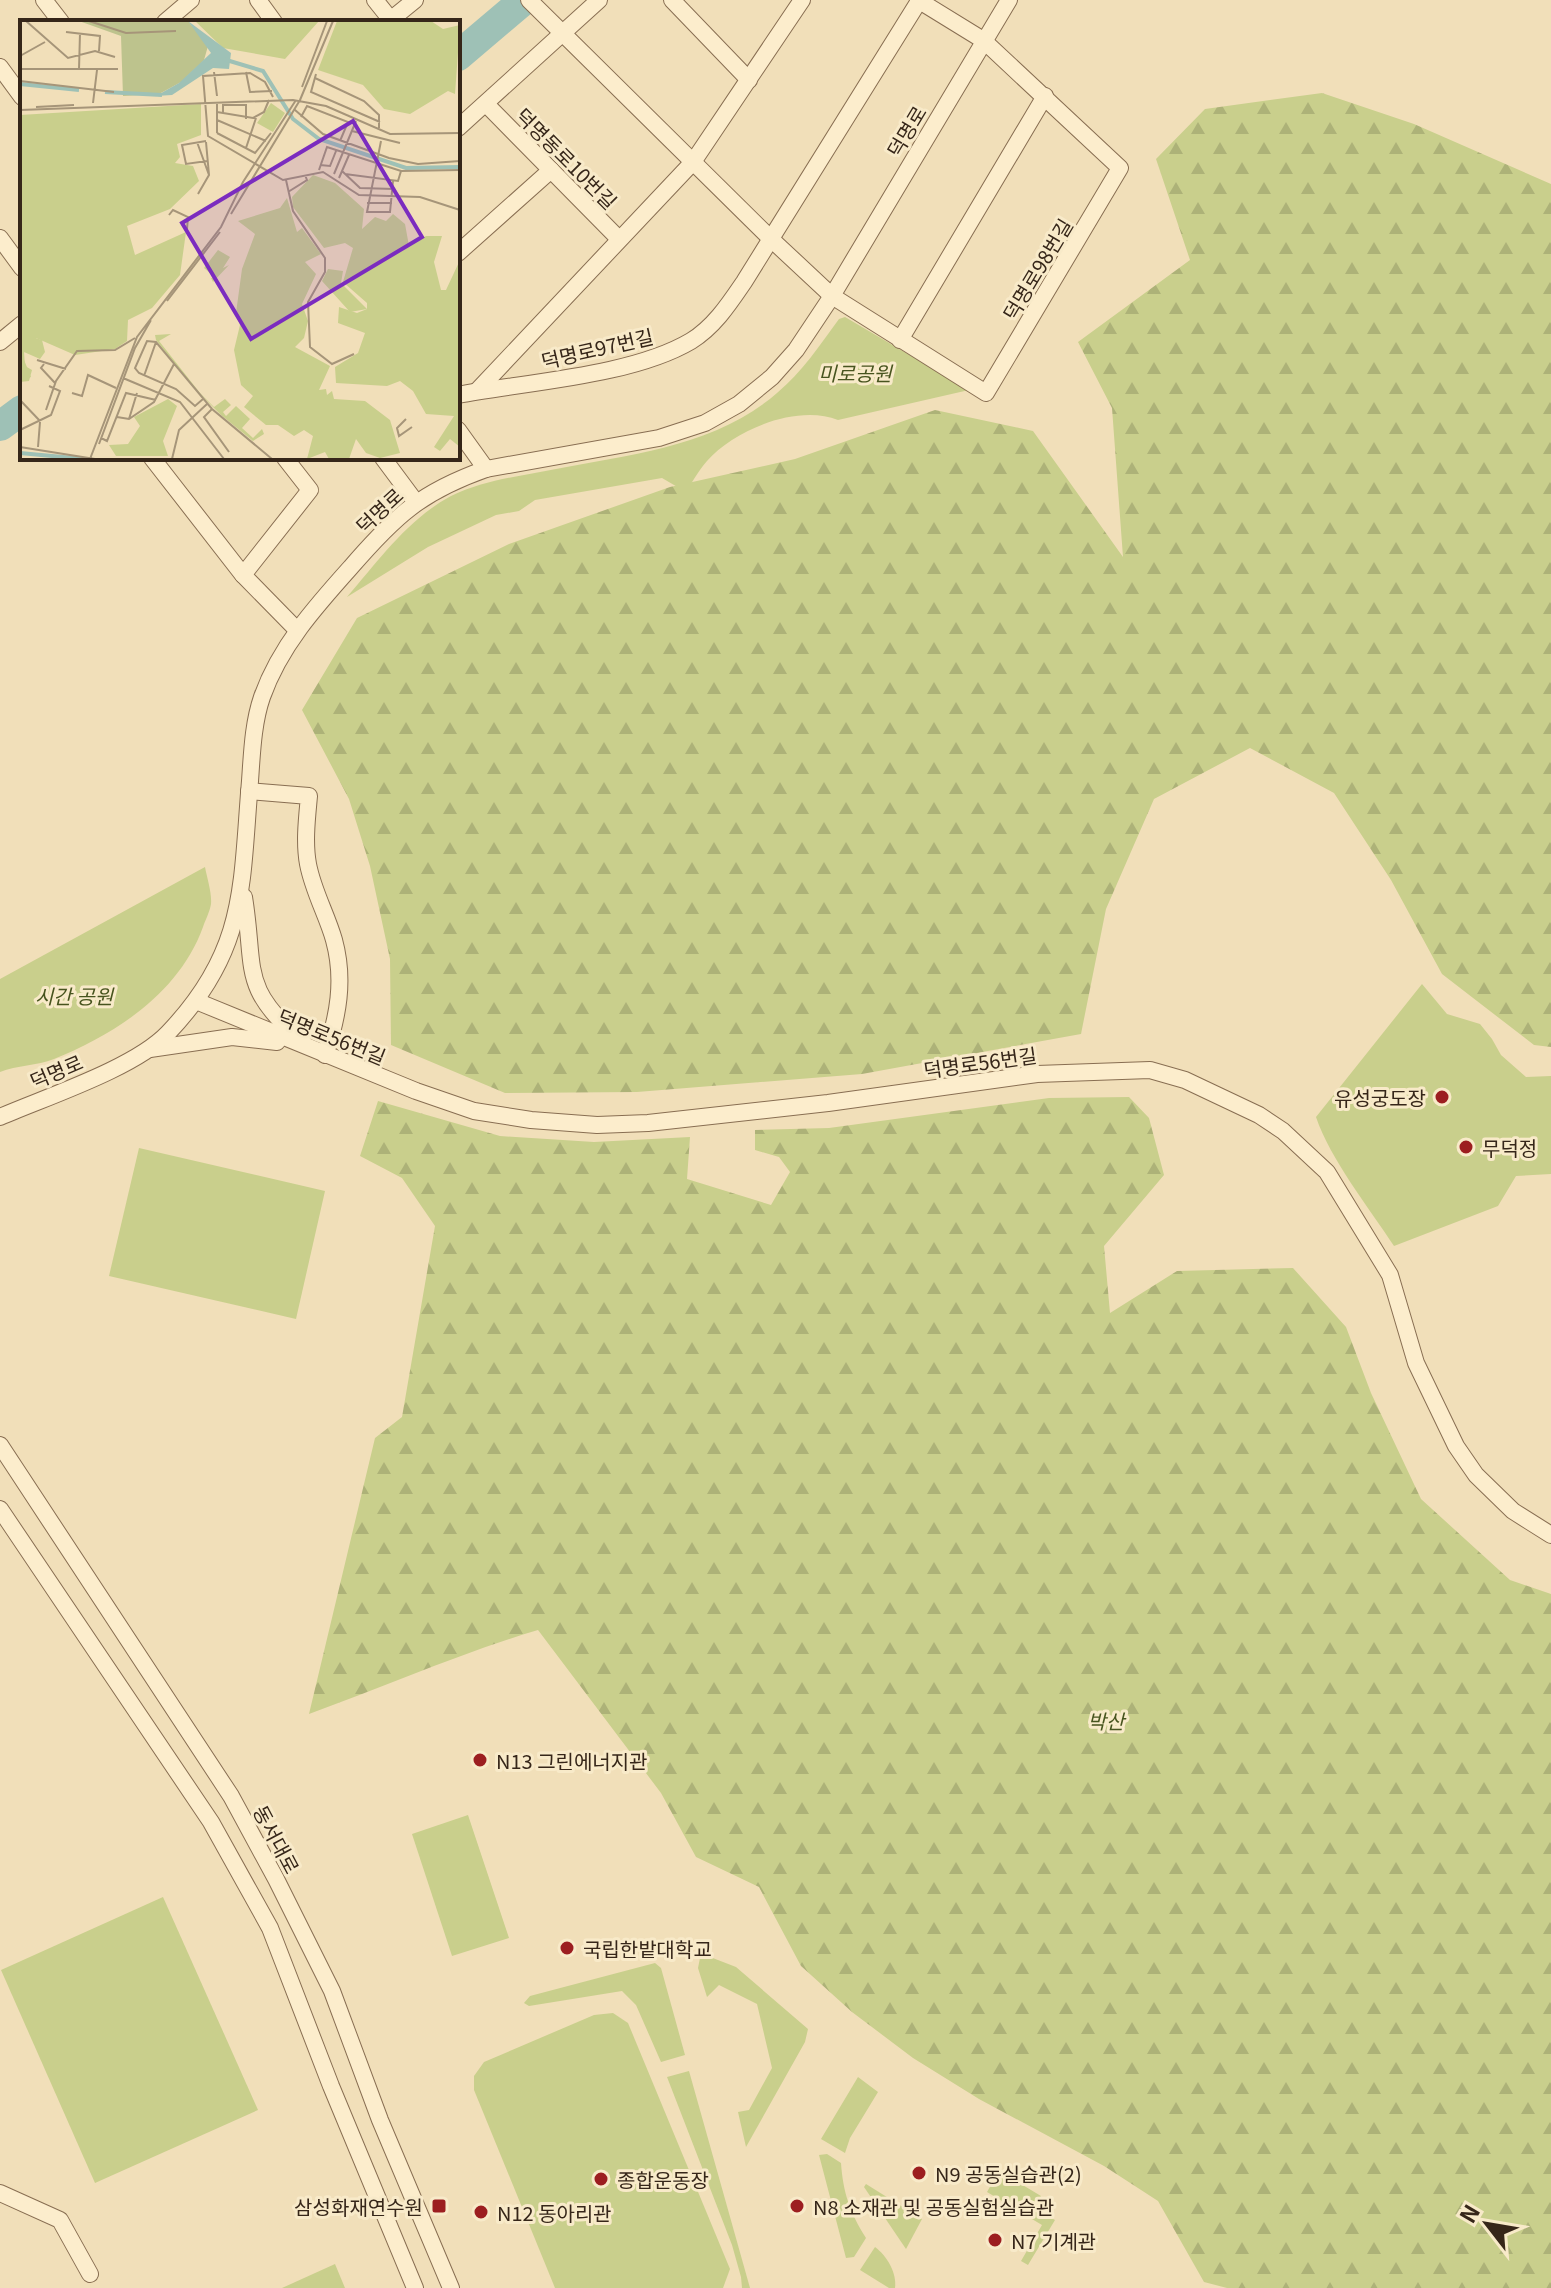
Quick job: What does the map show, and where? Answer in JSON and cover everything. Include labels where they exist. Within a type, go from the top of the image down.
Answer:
[{"type":"street","points":[[44,0],[59,20]]},
{"type":"street","points":[[167,20],[191,0]]},
{"type":"street","points":[[258,0],[273,20]]},
{"type":"street","points":[[375,0],[389,20]]},
{"type":"street","points":[[391,20],[415,0]]},
{"type":"street","points":[[529,0],[832,296]]},
{"type":"street","name":"덕명동로10번길","points":[[460,126],[486,104],[558,29],[599,0]]},
{"type":"street","points":[[672,0],[749,80]]},
{"type":"street","name":"덕명로97번길","points":[[477,391],[693,162],[802,0]]},
{"type":"street","name":"덕명로97번길","points":[[460,395],[618,367],[652,359],[692,340],[726,309],[918,0]]},
{"type":"street","name":"덕명로98번길","points":[[832,296],[986,393],[1120,168],[983,40],[918,0]]},
{"type":"street","name":"덕명로","points":[[0,1117],[100,1075],[148,1050],[166,1036],[196,1001],[224,954],[235,923],[242,888],[254,733],[262,698],[297,630],[376,539],[415,501],[439,488],[486,469],[659,438],[705,423],[739,404],[772,377],[796,350],[832,296],[1009,0]]},
{"type":"street","points":[[0,67],[20,94]]},
{"type":"street","points":[[900,340],[1045,96]]},
{"type":"street","name":"덕명동로10번길","points":[[486,104],[619,239]]},
{"type":"street","points":[[460,251],[551,170]]},
{"type":"street","points":[[0,238],[20,265]]},
{"type":"street","points":[[0,342],[20,326]]},
{"type":"street","points":[[460,433],[486,469]]},
{"type":"street","points":[[154,460],[243,575],[297,630]]},
{"type":"street","points":[[243,575],[310,490],[287,460]]},
{"type":"street","points":[[384,460],[415,501]]},
{"type":"street","points":[[249,791],[309,796],[306,830],[308,863],[339,963],[340,995],[336,1023],[320,1053]]},
{"type":"street","points":[[242,888],[248,921],[248,954],[256,988],[267,1008],[281,1023],[320,1053]]},
{"type":"street","name":"덕명로56번길","points":[[196,1001],[320,1053],[474,1111],[531,1120],[597,1125],[648,1123],[828,1103],[1037,1074],[1150,1070],[1185,1080],[1259,1115],[1283,1131],[1327,1172],[1390,1275],[1416,1363],[1456,1446],[1476,1475],[1513,1511],[1551,1535]]},
{"type":"street","points":[[148,1050],[232,1037],[269,1040],[320,1053]]},
{"type":"street","name":"동서대로","points":[[0,1445],[231,1796],[268,1865],[332,1991],[380,2120],[451,2288]]},
{"type":"street","points":[[0,1509],[211,1822],[270,1928],[331,2086],[415,2288]]},
{"type":"street","points":[[0,2193],[60,2220],[90,2274]]},
{"type":"green space","points":[[1322,93],[1414,124],[1551,184],[1551,1047],[1534,1045],[1442,974],[1391,880],[1334,793],[1250,748],[1154,799],[1106,909],[1081,1034],[862,1074],[637,1092],[505,1093],[391,1045],[390,959],[370,866],[349,799],[302,710],[357,618],[509,544],[670,487],[795,459],[935,410],[1033,431],[1123,557],[1112,408],[1078,342],[1190,260],[1156,159],[1205,109]]},
{"type":"green space","name":"미로공원","points":[[845,317],[969,390],[838,420],[805,415],[768,422],[719,449],[686,492],[662,478],[535,500],[519,511],[496,515],[428,547],[347,597],[407,529],[435,505],[451,496],[503,479],[672,445],[728,425],[753,411],[786,385],[839,319]]},
{"type":"green space","name":"시간 공원","points":[[205,867],[211,895],[209,913],[192,951],[162,991],[122,1024],[77,1049],[47,1061],[0,1072],[0,979]]},
{"type":"green space","name":"유성궁도장","points":[[1422,984],[1447,1014],[1480,1024],[1501,1055],[1526,1077],[1551,1076],[1551,1174],[1516,1176],[1498,1206],[1394,1246],[1341,1167],[1316,1117]]},
{"type":"green space","name":"박산","points":[[1129,1097],[1149,1118],[1164,1175],[1104,1246],[1110,1313],[1177,1271],[1293,1268],[1346,1327],[1371,1393],[1421,1499],[1510,1580],[1551,1594],[1551,2288],[1227,2288],[1204,2282],[1158,2201],[1104,2166],[979,2099],[913,2058],[852,2012],[801,1966],[759,1887],[696,1857],[661,1793],[538,1630],[309,1714],[375,1438],[402,1417],[435,1226],[402,1178],[360,1156],[378,1101],[500,1136],[594,1142],[690,1137],[687,1179],[771,1205],[790,1172],[779,1157],[755,1150],[755,1130],[829,1128],[1049,1098]]},
{"type":"green space","points":[[139,1148],[325,1191],[296,1319],[109,1276]]},
{"type":"green space","points":[[468,1815],[509,1938],[452,1956],[412,1834]]},
{"type":"green space","points":[[163,1897],[258,2110],[95,2183],[1,1970]]},
{"type":"green space","points":[[705,1955],[736,1967],[808,2029],[805,2042],[746,2147],[738,2112],[749,2110],[772,2068],[757,2004],[719,1985],[707,1997],[698,1968],[700,1958]]},
{"type":"green space","points":[[655,1963],[661,1968],[685,2055],[661,2062],[636,2005],[622,1991],[529,2006],[524,2003],[530,1996]]},
{"type":"green space","name":"종합운동장","points":[[613,2013],[628,2023],[730,2269],[723,2288],[555,2288],[474,2090],[474,2076],[484,2062],[594,2015]]},
{"type":"green space","points":[[689,2071],[750,2288],[742,2288],[732,2245],[667,2077]]},
{"type":"green space","points":[[858,2077],[878,2092],[850,2138],[845,2153],[821,2139]]},
{"type":"green space","points":[[827,2154],[841,2163],[848,2202],[866,2238],[854,2257],[846,2258],[819,2155]]},
{"type":"green space","points":[[999,2171],[1041,2196],[1034,2208],[1055,2220],[1028,2265],[1021,2261],[1042,2225],[987,2192]]},
{"type":"green space","points":[[866,2184],[922,2219],[906,2249],[864,2187]]},
{"type":"green space","points":[[875,2247],[890,2265],[895,2288],[889,2288],[860,2270]]},
{"type":"green space","points":[[335,2264],[345,2288],[282,2288]]},
{"type":"waterway","points":[[460,54],[524,0]]},
{"type":"waterway","points":[[0,426],[20,411]]},
{"type":"place","name":"유성궁도장","points":[[1442,1097]]},
{"type":"place","name":"무덕정","points":[[1466,1147]]},
{"type":"place","name":"N13 그린에너지관","points":[[480,1760]]},
{"type":"place","name":"국립한밭대학교","points":[[567,1948]]},
{"type":"place","name":"N9 공동실습관(2)","points":[[919,2173]]},
{"type":"place","name":"종합운동장","points":[[601,2179]]},
{"type":"place","name":"삼성화재연수원","points":[[439,2206]]},
{"type":"place","name":"N8 소재관 및 공동실험실습관","points":[[797,2206]]},
{"type":"place","name":"N12 동아리관","points":[[481,2212]]},
{"type":"place","name":"N7 기계관","points":[[995,2240]]}]
